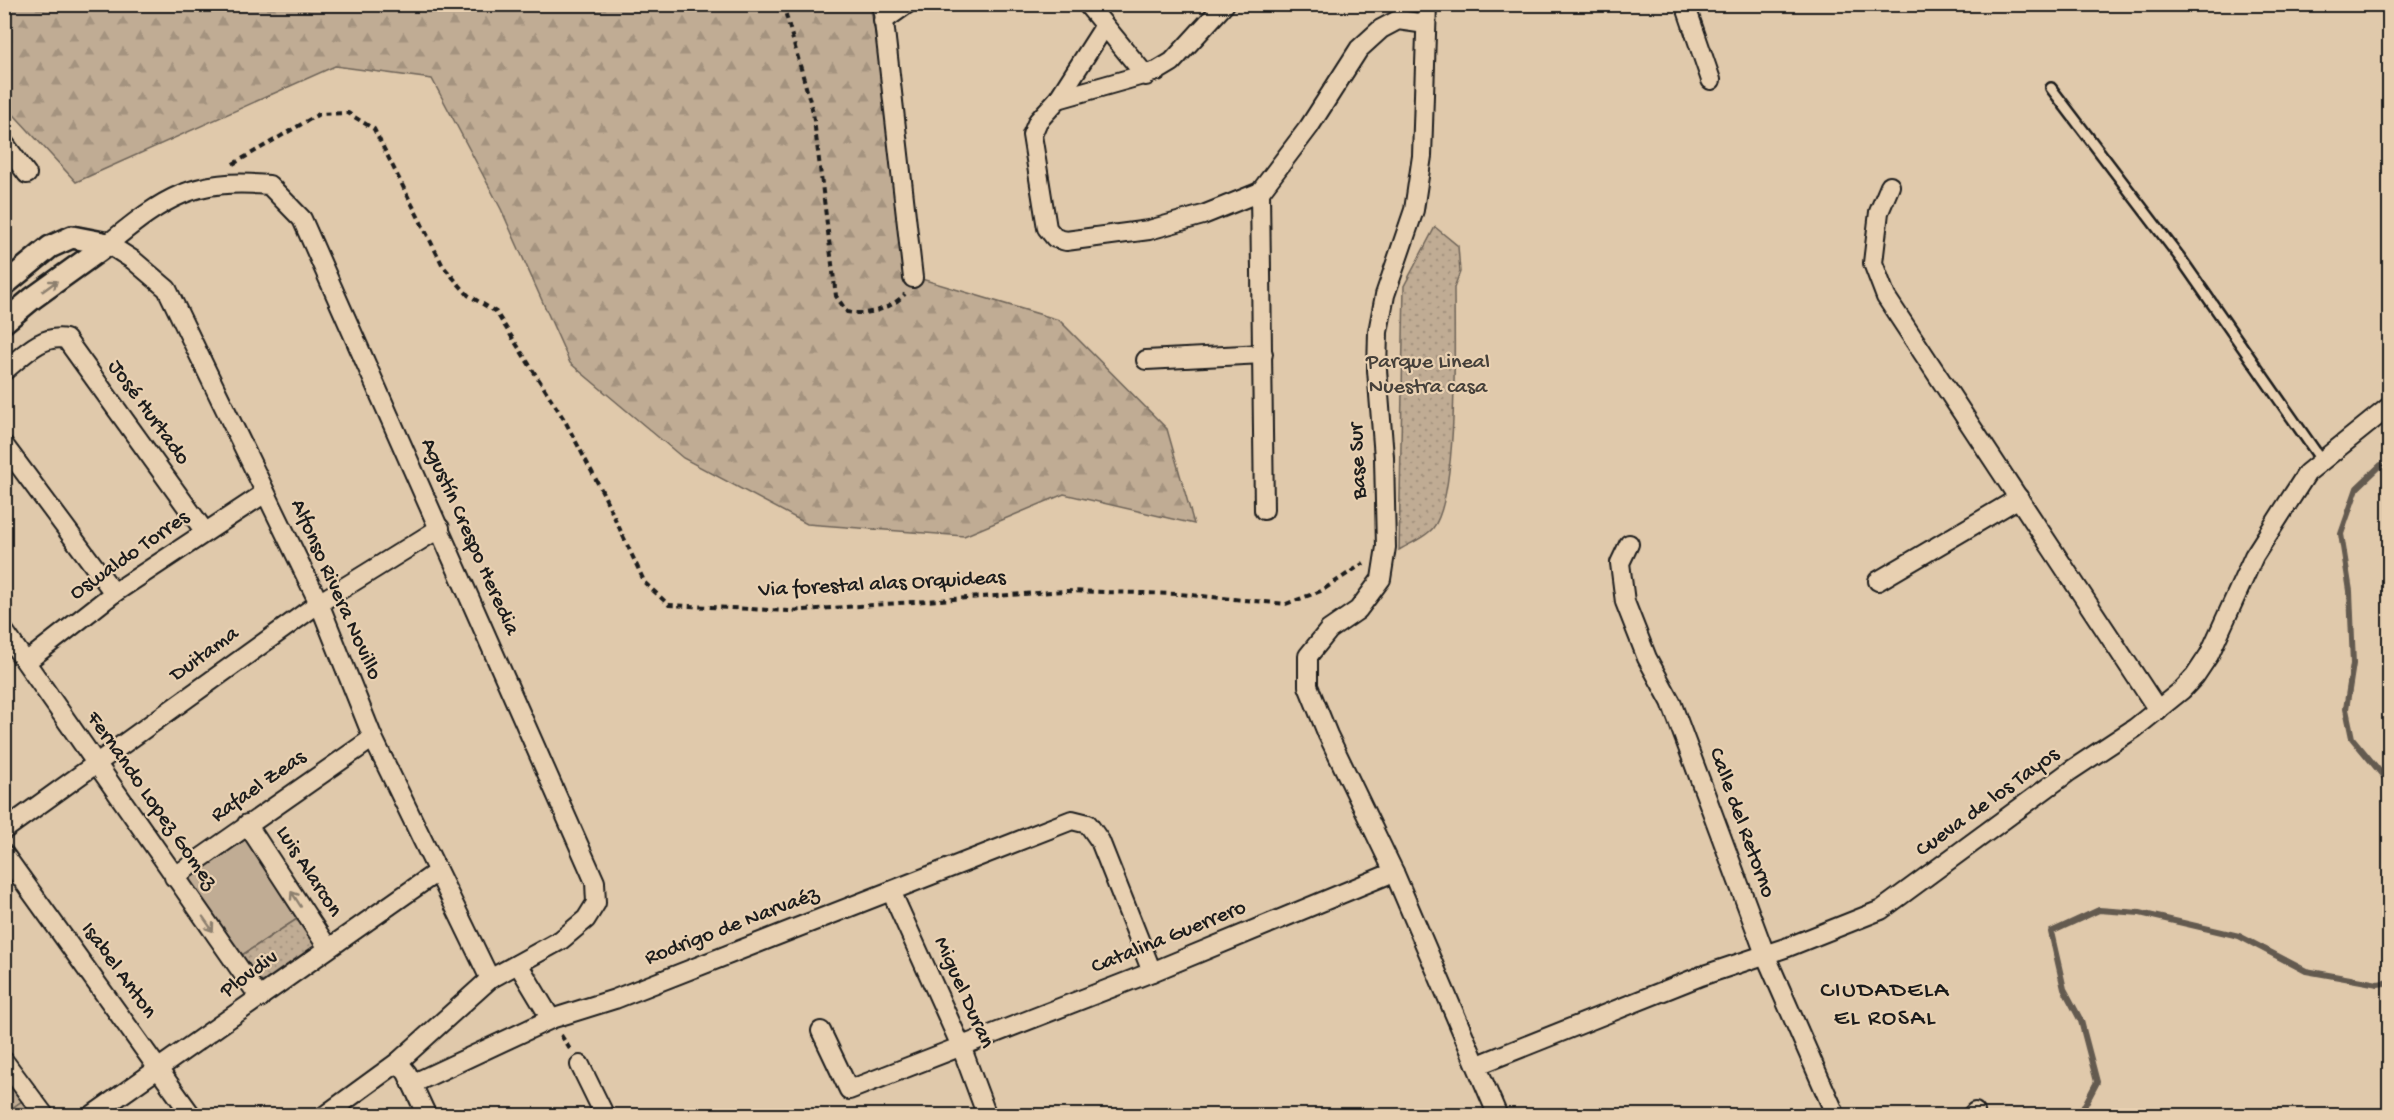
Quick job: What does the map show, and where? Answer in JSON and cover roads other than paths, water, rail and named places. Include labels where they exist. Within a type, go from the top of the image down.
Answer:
[{"type":"street","points":[[907,4],[882,13],[913,278]]},
{"type":"street","points":[[1087,4],[1146,76]]},
{"type":"street","points":[[1058,99],[1146,76],[1172,62],[1225,4]]},
{"type":"street","name":"Base Sur","points":[[1427,4],[1422,156],[1414,210],[1385,295],[1378,332],[1377,370],[1384,457],[1386,547],[1381,579],[1358,610],[1329,630],[1308,656],[1308,686],[1328,735],[1394,872],[1478,1065]]},
{"type":"street","points":[[1685,4],[1711,80]]},
{"type":"street","points":[[1104,27],[1058,99],[1038,121],[1032,135],[1047,228],[1055,238],[1066,241],[1149,230],[1203,215],[1260,192],[1309,127],[1359,49],[1381,29],[1398,20],[1426,24]]},
{"type":"street","points":[[4,143],[27,174]]},
{"type":"street","name":"Agustín Crespo Heredia","points":[[108,244],[172,198],[192,188],[233,182],[269,185],[302,219],[595,882],[596,903],[586,920],[561,940],[518,964]]},
{"type":"street","points":[[1890,186],[1879,212],[1873,263],[1886,297],[2157,710]]},
{"type":"street","points":[[1260,192],[1264,510]]},
{"type":"street","points":[[4,285],[50,247],[72,237],[108,244]]},
{"type":"street","points":[[4,322],[33,298],[108,244]]},
{"type":"street","name":"Alfonso Rivera Novillo","points":[[108,244],[133,260],[167,289],[319,603],[373,738],[490,979]]},
{"type":"street","name":"José Hurtado","points":[[4,371],[44,340],[55,337],[66,339],[205,532]]},
{"type":"street","points":[[1146,360],[1263,354]]},
{"type":"street","name":"Cueva de los Tayos","points":[[1478,1065],[1701,976],[1881,910],[2157,710],[2195,676],[2209,656],[2254,555],[2307,472],[2390,406]]},
{"type":"street","points":[[4,445],[114,593]]},
{"type":"street","name":"Oswaldo Torres","points":[[26,662],[114,593],[265,494]]},
{"type":"street","points":[[1878,581],[2019,498]]},
{"type":"street","name":"Duitama","points":[[4,830],[319,603],[440,528]]},
{"type":"street","name":"Calle del Retorno","points":[[1629,544],[1620,563],[1624,602],[1647,658],[1671,702],[1765,954],[1836,1116]]},
{"type":"street","name":"Fernando Lopez Gomez","points":[[4,631],[260,998]]},
{"type":"street","name":"Rafael Zeas","points":[[174,877],[373,738]]},
{"type":"street","name":"Rodrigo de Narvaéz","points":[[412,1084],[551,1019],[615,999],[1072,820],[1088,824],[1100,841],[1152,972]]},
{"type":"street","name":"Luis Alarcon","points":[[247,824],[328,948]]},
{"type":"street","name":"Isabel Anton","points":[[4,854],[192,1116]]},
{"type":"street","name":"Plovdiv","points":[[92,1116],[437,872]]},
{"type":"street","name":"Catalina Guerrero","points":[[821,1030],[849,1090],[1152,972],[1394,872]]},
{"type":"street","name":"Miguel Duran","points":[[891,891],[961,1046],[987,1116]]},
{"type":"street","points":[[324,1116],[398,1062],[490,979],[518,964],[551,1019]]},
{"type":"street","points":[[4,1061],[45,1116]]},
{"type":"street","points":[[398,1062],[412,1084],[427,1116]]},
{"type":"street","points":[[580,1065],[605,1116]]},
{"type":"street","points":[[1478,1065],[1498,1116]]},
{"type":"lane","points":[[2051,88],[2181,259],[2322,461]]},
{"type":"waterway","points":[[2390,468],[2381,465],[2357,488],[2341,534],[2350,591],[2353,664],[2346,709],[2352,738],[2390,784]]},
{"type":"waterway","points":[[2079,1116],[2097,1082],[2081,1021],[2064,989],[2051,932],[2099,910],[2140,913],[2239,936],[2306,971],[2378,984],[2390,982]]},
{"type":"district","name":"CIUDADELA EL ROSAL","points":[[1885,1005]]},
{"type":"park label","name":"Parque Lineal Nuestra casa","points":[[1428,376]]}]
